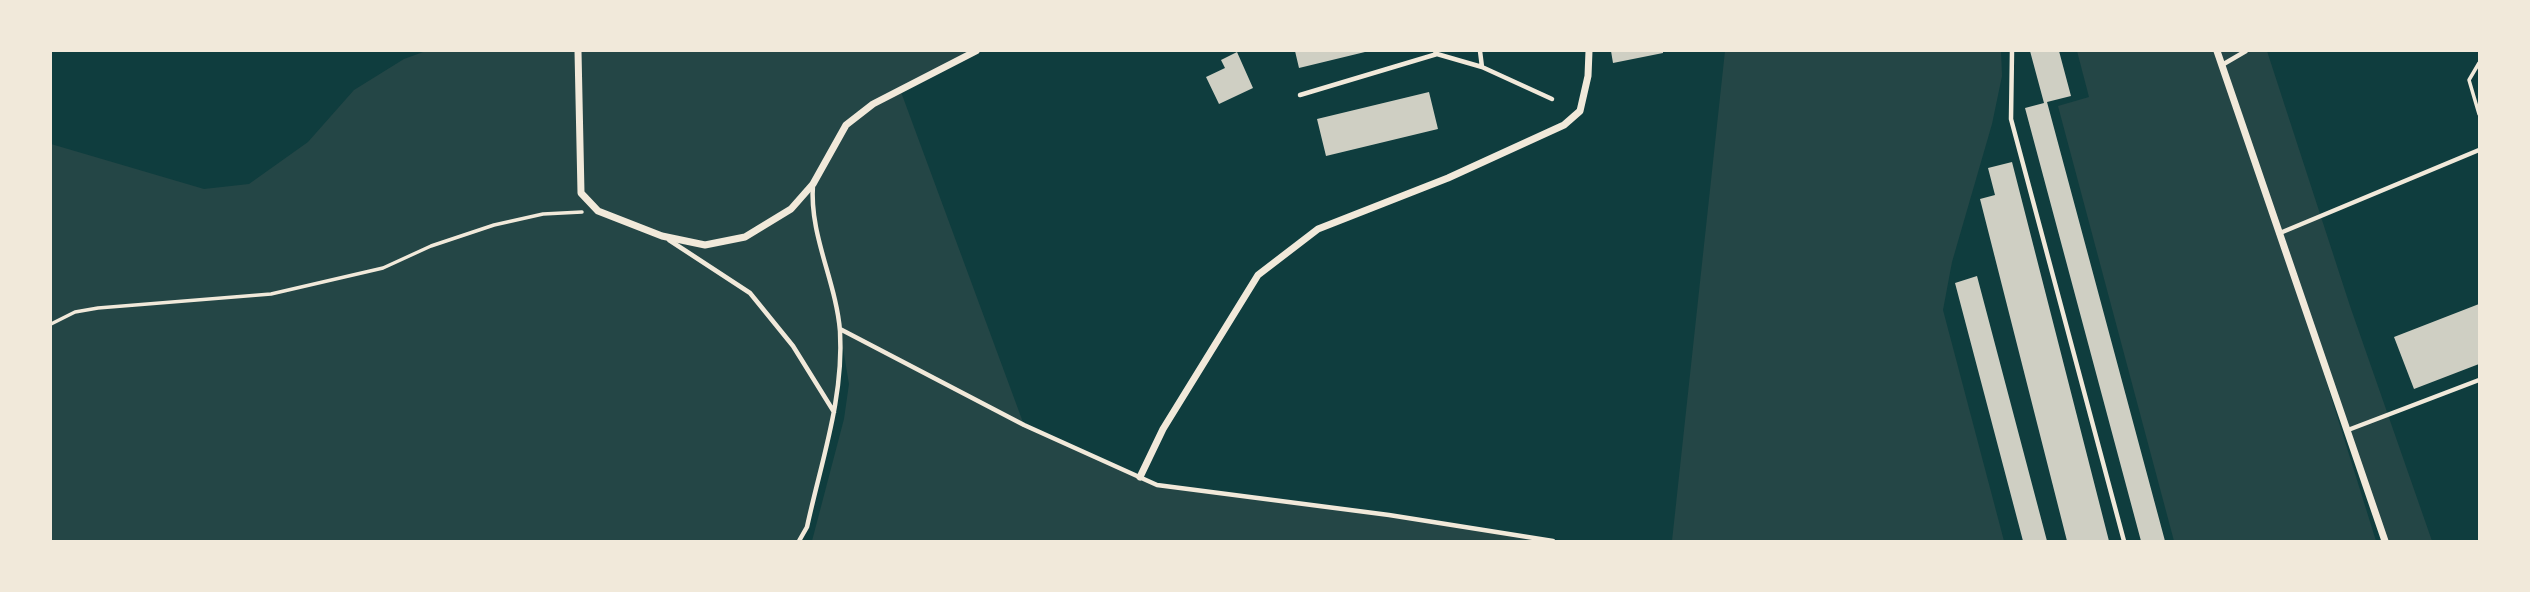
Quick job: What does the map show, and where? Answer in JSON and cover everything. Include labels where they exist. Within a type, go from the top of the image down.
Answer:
[{"type":"street","points":[[578,51],[581,193],[598,211],[662,236],[705,245],[745,237],[791,209],[813,184],[846,125],[873,104],[976,51]]},
{"type":"street","points":[[1140,477],[1163,429],[1258,275],[1318,229],[1448,178],[1564,125],[1580,111],[1588,76],[1590,51]]},
{"type":"street","points":[[2217,51],[2385,541]]},
{"type":"lane","points":[[1480,51],[1482,67]]},
{"type":"lane","points":[[2012,51],[2011,119],[2124,541]]},
{"type":"lane","points":[[2222,65],[2246,51]]},
{"type":"lane","points":[[1300,95],[1436,52],[1482,67],[1552,99]]},
{"type":"lane","points":[[2280,233],[2479,150]]},
{"type":"lane","points":[[799,541],[807,527],[840,384],[840,329],[815,228],[813,184]]},
{"type":"lane","points":[[662,236],[750,293],[793,346],[835,413]]},
{"type":"lane","points":[[840,329],[1024,425],[1157,485],[1429,521],[1553,541]]},
{"type":"lane","points":[[2348,430],[2479,380]]},
{"type":"path","points":[[2479,63],[2469,80],[2479,114]]},
{"type":"path","points":[[51,324],[75,312],[98,308],[271,294],[383,268],[431,246],[494,225],[543,214],[598,211]]},
{"type":"shaded area","points":[[426,51],[976,51],[901,92],[1024,425],[1157,485],[1389,515],[1553,541],[812,541],[844,419],[849,384],[841,336],[840,384],[807,527],[799,541],[51,541],[51,144],[204,189],[249,184],[308,142],[354,90],[404,59]]},
{"type":"shaded area","points":[[1725,51],[2001,51],[2002,76],[1992,124],[1952,262],[1943,310],[2004,541],[1672,541]]},
{"type":"shaded area","points":[[2077,51],[2267,51],[2350,306],[2432,541],[2385,541],[2289,262],[2376,541],[2174,541],[2058,106],[2089,97]]},
{"type":"building","points":[[1295,51],[1365,51],[1365,52],[1299,68]]},
{"type":"building","points":[[1611,51],[1663,51],[1663,53],[1613,63]]},
{"type":"building","points":[[2030,51],[2059,51],[2071,96],[2047,102],[2165,541],[2141,541],[2025,108],[2044,103]]},
{"type":"building","points":[[1237,52],[1253,88],[1219,104],[1206,77],[1225,68],[1221,60]]},
{"type":"building","points":[[1429,92],[1438,129],[1326,156],[1317,119]]},
{"type":"building","points":[[2012,162],[2109,541],[2067,541],[1980,199],[1995,195],[1988,168]]},
{"type":"building","points":[[1977,276],[2047,541],[2023,541],[1955,283]]},
{"type":"building","points":[[2479,304],[2479,364],[2414,389],[2394,337]]}]
